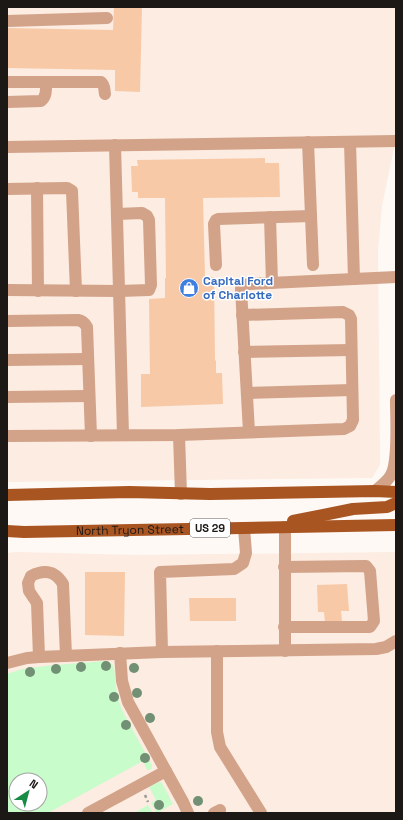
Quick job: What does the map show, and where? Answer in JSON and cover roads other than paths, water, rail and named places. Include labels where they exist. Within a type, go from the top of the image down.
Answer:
[{"type":"main road","points":[[7,495],[129,492],[218,494],[375,491],[396,492]]},
{"type":"main road","points":[[262,527],[353,509],[387,507],[396,503]]},
{"type":"main road","name":"North Tryon Street","points":[[7,531],[24,532],[396,525]]},
{"type":"main road","points":[[7,538],[24,532]]},
{"type":"street","points":[[7,21],[107,18]]},
{"type":"street","points":[[7,82],[101,82],[104,86],[105,94]]},
{"type":"street","points":[[7,102],[41,101],[46,94],[46,82]]},
{"type":"street","points":[[7,147],[396,141]]},
{"type":"street","points":[[308,142],[313,265]]},
{"type":"street","points":[[350,142],[354,279]]},
{"type":"street","points":[[115,145],[123,435]]},
{"type":"street","points":[[37,188],[38,290]]},
{"type":"street","points":[[7,189],[67,188],[72,191],[76,291]]},
{"type":"street","points":[[7,290],[119,291],[150,289],[149,220],[147,216],[142,213],[117,214]]},
{"type":"street","points":[[216,265],[214,224],[216,220],[222,218],[311,216]]},
{"type":"street","points":[[270,217],[272,283]]},
{"type":"street","points":[[249,432],[242,315],[242,286],[249,284],[396,277]]},
{"type":"street","points":[[7,436],[179,435],[348,428],[352,424],[353,420],[351,317],[345,312],[242,315]]},
{"type":"street","points":[[7,321],[78,320],[82,321],[87,327],[91,436]]},
{"type":"street","points":[[244,352],[351,350]]},
{"type":"street","points":[[7,360],[88,359]]},
{"type":"street","points":[[247,393],[352,390]]},
{"type":"street","points":[[7,397],[89,396]]},
{"type":"street","points":[[375,491],[387,481],[394,467],[396,400]]},
{"type":"street","points":[[179,435],[181,494]]},
{"type":"street","points":[[285,527],[285,651]]},
{"type":"street","points":[[162,652],[160,572],[234,569],[243,563],[246,553],[244,528]]},
{"type":"street","points":[[284,567],[366,566],[370,570],[374,621],[370,627],[284,627]]},
{"type":"street","points":[[39,657],[37,603],[29,591],[28,582],[31,576],[39,572],[54,574],[63,584],[66,656]]},
{"type":"street","points":[[7,663],[27,658],[120,653],[376,649],[386,647],[396,641]]},
{"type":"street","points":[[217,651],[217,732],[220,747],[261,813]]},
{"type":"street","points":[[120,653],[122,682],[128,702],[188,813]]},
{"type":"street","points":[[88,813],[166,771]]},
{"type":"place","name":"Capital Ford of Charlotte","points":[[189,288]]}]
